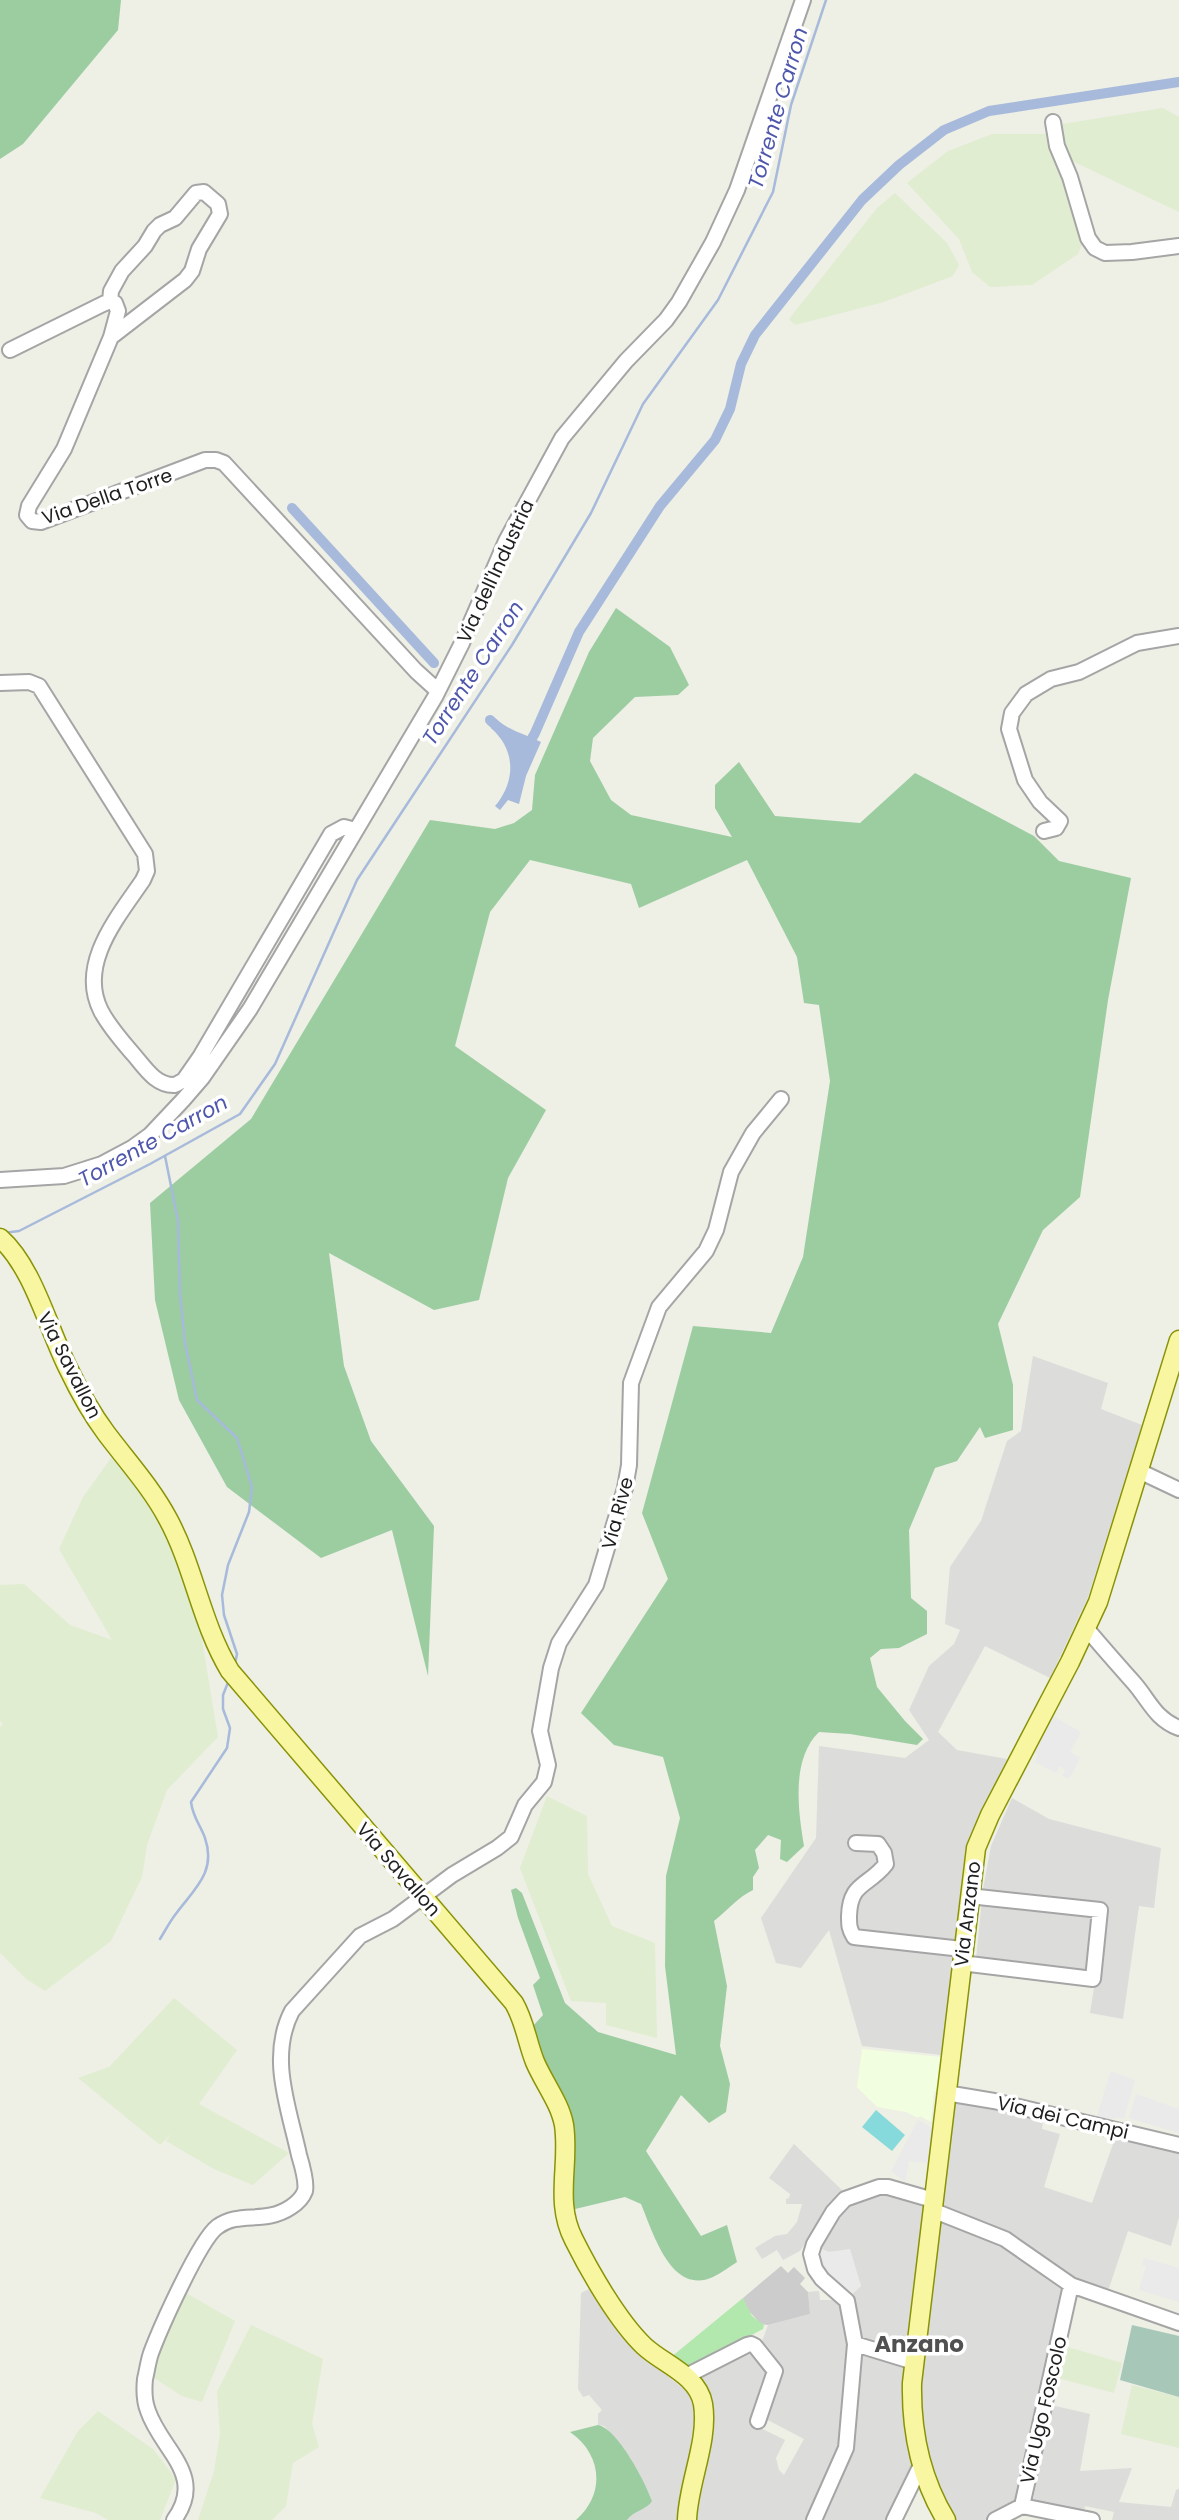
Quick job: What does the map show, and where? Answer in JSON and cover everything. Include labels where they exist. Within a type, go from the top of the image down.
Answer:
[{"type":"main road","name":"Via Savallon","points":[[6,1243],[25,1270],[60,1350],[88,1405],[157,1497],[174,1530],[209,1632],[233,1675],[514,2003],[521,2015],[536,2065],[564,2123],[564,2215],[575,2242],[628,2329],[645,2347],[687,2378],[703,2403],[703,2423],[687,2520]]},
{"type":"main road","name":"Via Anzano","points":[[946,2520],[921,2465],[912,2413],[914,2362],[976,1848],[1087,1629],[1104,1586],[1179,1340]]},
{"type":"street","name":"Via dell'Industria","points":[[0,1180],[64,1176],[102,1164],[132,1148],[150,1135],[206,1061],[250,1009],[438,691],[506,541],[562,438],[626,361],[666,320],[713,242],[737,190],[803,0]]},
{"type":"street","points":[[1054,122],[1057,146],[1070,177],[1088,238],[1095,248],[1105,253],[1179,246]]},
{"type":"street","points":[[10,350],[110,301],[111,291],[122,271],[145,246],[154,231],[180,214],[196,194],[204,192],[211,196],[218,204],[220,214],[199,249],[192,271],[185,280],[111,337]]},
{"type":"street","name":"Via Della Torre","points":[[110,301],[115,303],[118,311],[111,337],[64,449],[29,506],[27,515],[32,521],[41,522],[205,460],[224,463],[416,671],[438,691]]},
{"type":"street","points":[[1044,831],[1056,828],[1060,821],[1032,792],[1021,771],[1009,729],[1012,713],[1019,701],[1051,679],[1079,672],[1124,648],[1179,636]]},
{"type":"street","points":[[0,683],[29,682],[39,686],[145,854],[147,871],[104,940],[94,969],[95,996],[100,1010],[146,1070],[164,1084],[175,1086],[206,1061]]},
{"type":"street","name":"Via Rive","points":[[174,2520],[184,2502],[186,2490],[175,2454],[148,2411],[144,2389],[150,2355],[206,2238],[233,2219],[271,2217],[300,2201],[306,2190],[284,2099],[281,2059],[285,2025],[292,2011],[360,1936],[393,1919],[452,1875],[511,1837],[525,1805],[544,1782],[548,1765],[540,1731],[551,1668],[559,1643],[596,1585],[625,1488],[629,1465],[631,1383],[659,1307],[706,1251],[716,1230],[731,1172],[752,1133],[780,1099]]},
{"type":"street","points":[[1139,1471],[1179,1490]]},
{"type":"street","points":[[1087,1629],[1134,1682],[1155,1713],[1168,1724],[1179,1728]]},
{"type":"street","points":[[856,1843],[878,1844],[884,1853],[886,1864],[849,1900],[849,1930],[855,1937],[1093,1979],[1100,1910],[969,1896]]},
{"type":"street","name":"Via dei Campi","points":[[946,2093],[994,2101],[1179,2145]]},
{"type":"street","points":[[814,2520],[846,2448],[855,2344],[847,2301],[822,2279],[815,2269],[811,2254],[833,2212],[845,2199],[879,2187],[888,2187],[1004,2239],[1071,2285],[1179,2323]]},
{"type":"street","name":"Via Ugo Foscolo","points":[[1071,2285],[1021,2506],[1092,2520]]},
{"type":"street","points":[[855,2344],[914,2362]]},
{"type":"street","points":[[687,2378],[747,2345],[755,2346],[775,2371],[758,2421]]},
{"type":"street","points":[[894,2520],[921,2465]]},
{"type":"street","points":[[995,2520],[1021,2506]]},
{"type":"shaded area","points":[[1163,108],[1179,117],[1179,212],[1070,160],[1059,130],[1062,124]]},
{"type":"shaded area","points":[[992,134],[1049,134],[1083,242],[1078,254],[1032,285],[990,287],[972,272],[959,239],[907,183],[948,151]]},
{"type":"shaded area","points":[[895,193],[947,243],[959,265],[953,276],[884,302],[795,325],[789,319],[877,208]]},
{"type":"shaded area","points":[[496,719],[541,742],[526,776],[519,804],[508,800],[500,810],[495,806],[507,786],[510,766],[505,746],[491,728]]},
{"type":"shaded area","points":[[1033,1356],[1108,1383],[1101,1409],[1142,1425],[1088,1597],[1050,1678],[985,1646],[938,1732],[957,1750],[1007,1759],[965,1851],[942,2055],[862,2046],[829,1930],[801,1968],[776,1963],[761,1918],[816,1838],[819,1746],[905,1758],[929,1740],[909,1710],[929,1666],[954,1644],[960,1630],[945,1624],[950,1567],[981,1521],[1007,1441],[1021,1431]]},
{"type":"shaded area","points":[[114,1454],[165,1524],[202,1640],[218,1737],[167,1790],[147,1845],[142,1877],[111,1941],[45,1991],[26,1979],[0,1953],[0,1727],[3,1724],[0,1721],[0,1585],[24,1584],[70,1625],[112,1640],[59,1549],[83,1497]]},
{"type":"shaded area","points":[[1053,1716],[1081,1732],[1070,1752],[1080,1758],[1069,1779],[1062,1776],[1065,1770],[1060,1766],[1056,1773],[1035,1762],[1038,1755],[1034,1752]]},
{"type":"shaded area","points":[[547,1796],[587,1816],[588,1874],[612,1926],[655,1943],[657,2038],[606,2025],[606,2003],[571,2001],[520,1868]]},
{"type":"shaded area","points":[[1012,1798],[1049,1819],[1161,1848],[1154,1908],[1139,1906],[1123,2019],[1090,2013],[1096,1975],[976,1960],[983,1889],[991,1846]]},
{"type":"shaded area","points":[[174,1998],[237,2050],[199,2104],[289,2153],[253,2185],[214,2169],[166,2141],[173,2132],[160,2145],[78,2078],[109,2067]]},
{"type":"shaded area","points":[[862,2049],[942,2057],[931,2122],[906,2112],[877,2107],[857,2087]]},
{"type":"shaded area","points":[[1111,2071],[1135,2080],[1124,2118],[1096,2119]]},
{"type":"shaded area","points":[[1136,2094],[1179,2109],[1179,2133],[1129,2118]]},
{"type":"shaded area","points":[[958,2101],[1043,2122],[1042,2129],[1060,2134],[1044,2187],[1092,2203],[1117,2133],[1179,2148],[1179,2217],[1171,2246],[1128,2231],[1107,2294],[1066,2281],[940,2206],[951,2105]]},
{"type":"shaded area","points":[[876,2110],[905,2135],[892,2151],[862,2127]]},
{"type":"shaded area","points":[[918,2120],[934,2129],[929,2163],[909,2161],[905,2182],[891,2171]]},
{"type":"shaded area","points":[[794,2144],[843,2191],[837,2194],[800,2251],[783,2260],[777,2250],[762,2259],[755,2248],[775,2236],[787,2234],[797,2222],[802,2204],[786,2204],[790,2194],[769,2178]]},
{"type":"shaded area","points":[[878,2193],[907,2197],[916,2203],[925,2204],[908,2348],[859,2338],[853,2293],[861,2286],[849,2250],[828,2252],[820,2248],[843,2205]]},
{"type":"shaded area","points":[[940,2218],[1000,2246],[1062,2290],[1019,2499],[1002,2520],[955,2520],[940,2493],[923,2442],[919,2395]]},
{"type":"shaded area","points":[[820,2248],[829,2252],[850,2249],[861,2286],[853,2293],[828,2274],[819,2259]]},
{"type":"shaded area","points":[[1144,2258],[1179,2268],[1179,2302],[1139,2290],[1146,2266],[1142,2265]]},
{"type":"shaded area","points":[[781,2266],[788,2273],[794,2267],[805,2278],[800,2284],[808,2292],[810,2314],[768,2325],[761,2324],[746,2308],[743,2298]]},
{"type":"shaded area","points":[[591,2288],[618,2333],[639,2354],[684,2389],[692,2399],[695,2411],[681,2520],[627,2520],[633,2512],[645,2507],[650,2496],[616,2439],[604,2426],[598,2425],[598,2414],[602,2410],[589,2395],[583,2397],[578,2389],[581,2293]]},
{"type":"shaded area","points":[[819,2291],[820,2300],[834,2300],[843,2310],[848,2357],[841,2450],[806,2520],[692,2520],[706,2440],[696,2375],[752,2350],[772,2373],[754,2425],[785,2440],[776,2458],[779,2470],[784,2475],[804,2439],[764,2418],[780,2369],[761,2344],[768,2325],[810,2314],[808,2292]]},
{"type":"shaded area","points":[[186,2293],[235,2321],[202,2402],[182,2396],[151,2376],[155,2354]]},
{"type":"shaded area","points":[[251,2325],[323,2359],[312,2424],[319,2447],[293,2463],[286,2506],[272,2520],[198,2520],[214,2471],[220,2434],[217,2392]]},
{"type":"shaded area","points":[[1132,2325],[1179,2336],[1179,2397],[1120,2380]]},
{"type":"shaded area","points":[[1061,2345],[1122,2363],[1114,2393],[1054,2377]]},
{"type":"shaded area","points":[[859,2355],[906,2366],[914,2466],[887,2520],[820,2520],[851,2454]]},
{"type":"shaded area","points":[[1132,2385],[1179,2397],[1179,2448],[1121,2434]]},
{"type":"shaded area","points":[[1051,2405],[1090,2414],[1080,2471],[1132,2468],[1119,2502],[1171,2507],[1176,2490],[1179,2489],[1179,2520],[1112,2520],[1114,2512],[1085,2506],[1084,2512],[1033,2500]]},
{"type":"shaded area","points":[[98,2411],[153,2449],[176,2479],[160,2520],[108,2520],[96,2513],[40,2498],[78,2431]]},
{"type":"green space","points":[[0,0],[121,0],[118,30],[23,144],[0,159]]},
{"type":"green space","points":[[616,608],[670,647],[689,685],[678,695],[635,697],[593,738],[590,761],[611,800],[631,815],[732,837],[715,808],[715,785],[739,762],[775,816],[860,823],[915,773],[1034,836],[1059,861],[1131,878],[1108,1000],[1080,1197],[1043,1230],[998,1324],[1013,1385],[1013,1430],[985,1438],[980,1427],[957,1461],[935,1468],[909,1530],[911,1598],[927,1611],[927,1634],[899,1648],[881,1649],[870,1658],[877,1687],[923,1739],[917,1745],[819,1732],[810,1743],[800,1770],[799,1801],[804,1846],[787,1862],[780,1859],[781,1840],[768,1835],[755,1850],[759,1868],[753,1877],[753,1890],[714,1921],[727,1986],[720,2046],[730,2084],[726,2112],[709,2123],[681,2095],[646,2151],[701,2236],[727,2225],[737,2262],[713,2277],[698,2280],[686,2278],[675,2270],[666,2258],[641,2204],[625,2197],[571,2210],[546,2067],[533,2026],[543,2015],[533,1985],[540,1978],[518,1918],[511,1890],[516,1888],[522,1893],[565,2003],[598,2032],[676,2055],[665,1966],[666,1876],[680,1818],[663,1757],[614,1745],[581,1713],[668,1579],[642,1513],[693,1326],[771,1333],[803,1257],[830,1081],[819,1005],[804,1003],[797,957],[747,860],[639,908],[631,884],[530,860],[490,912],[455,1046],[546,1110],[508,1178],[479,1300],[434,1310],[329,1253],[344,1366],[371,1441],[434,1526],[428,1676],[392,1530],[321,1558],[227,1487],[179,1400],[155,1300],[150,1203],[251,1119],[430,820],[495,829],[514,823],[532,810],[535,775],[589,652]]},
{"type":"green space","points":[[743,2298],[752,2316],[764,2325],[763,2329],[688,2369],[670,2358]]},
{"type":"green space","points":[[598,2425],[606,2428],[622,2446],[652,2501],[627,2520],[576,2520],[586,2510],[592,2498],[596,2487],[596,2474],[589,2451],[570,2432]]},
{"type":"waterway","name":"Torrente Carron","points":[[3,1233],[19,1231],[240,1114],[275,1064],[357,880],[512,645],[591,513],[643,404],[718,300],[773,192],[791,105],[826,0]]},
{"type":"waterway","points":[[526,749],[579,632],[660,506],[715,440],[730,409],[741,364],[755,335],[862,200],[899,165],[944,130],[989,111],[1179,82]]},
{"type":"waterway","points":[[292,508],[434,663]]},
{"type":"waterway","points":[[490,720],[504,733]]},
{"type":"waterway","points":[[165,1156],[178,1221],[180,1294],[185,1343],[197,1400],[237,1438],[252,1487],[249,1512],[228,1565],[222,1595],[224,1615],[237,1654],[235,1664]]},
{"type":"waterway","points":[[160,1939],[206,1871],[208,1850],[191,1802],[227,1748],[230,1728],[223,1709],[223,1695],[229,1680]]},
{"type":"district","name":"Anzano","points":[[919,2344]]}]
